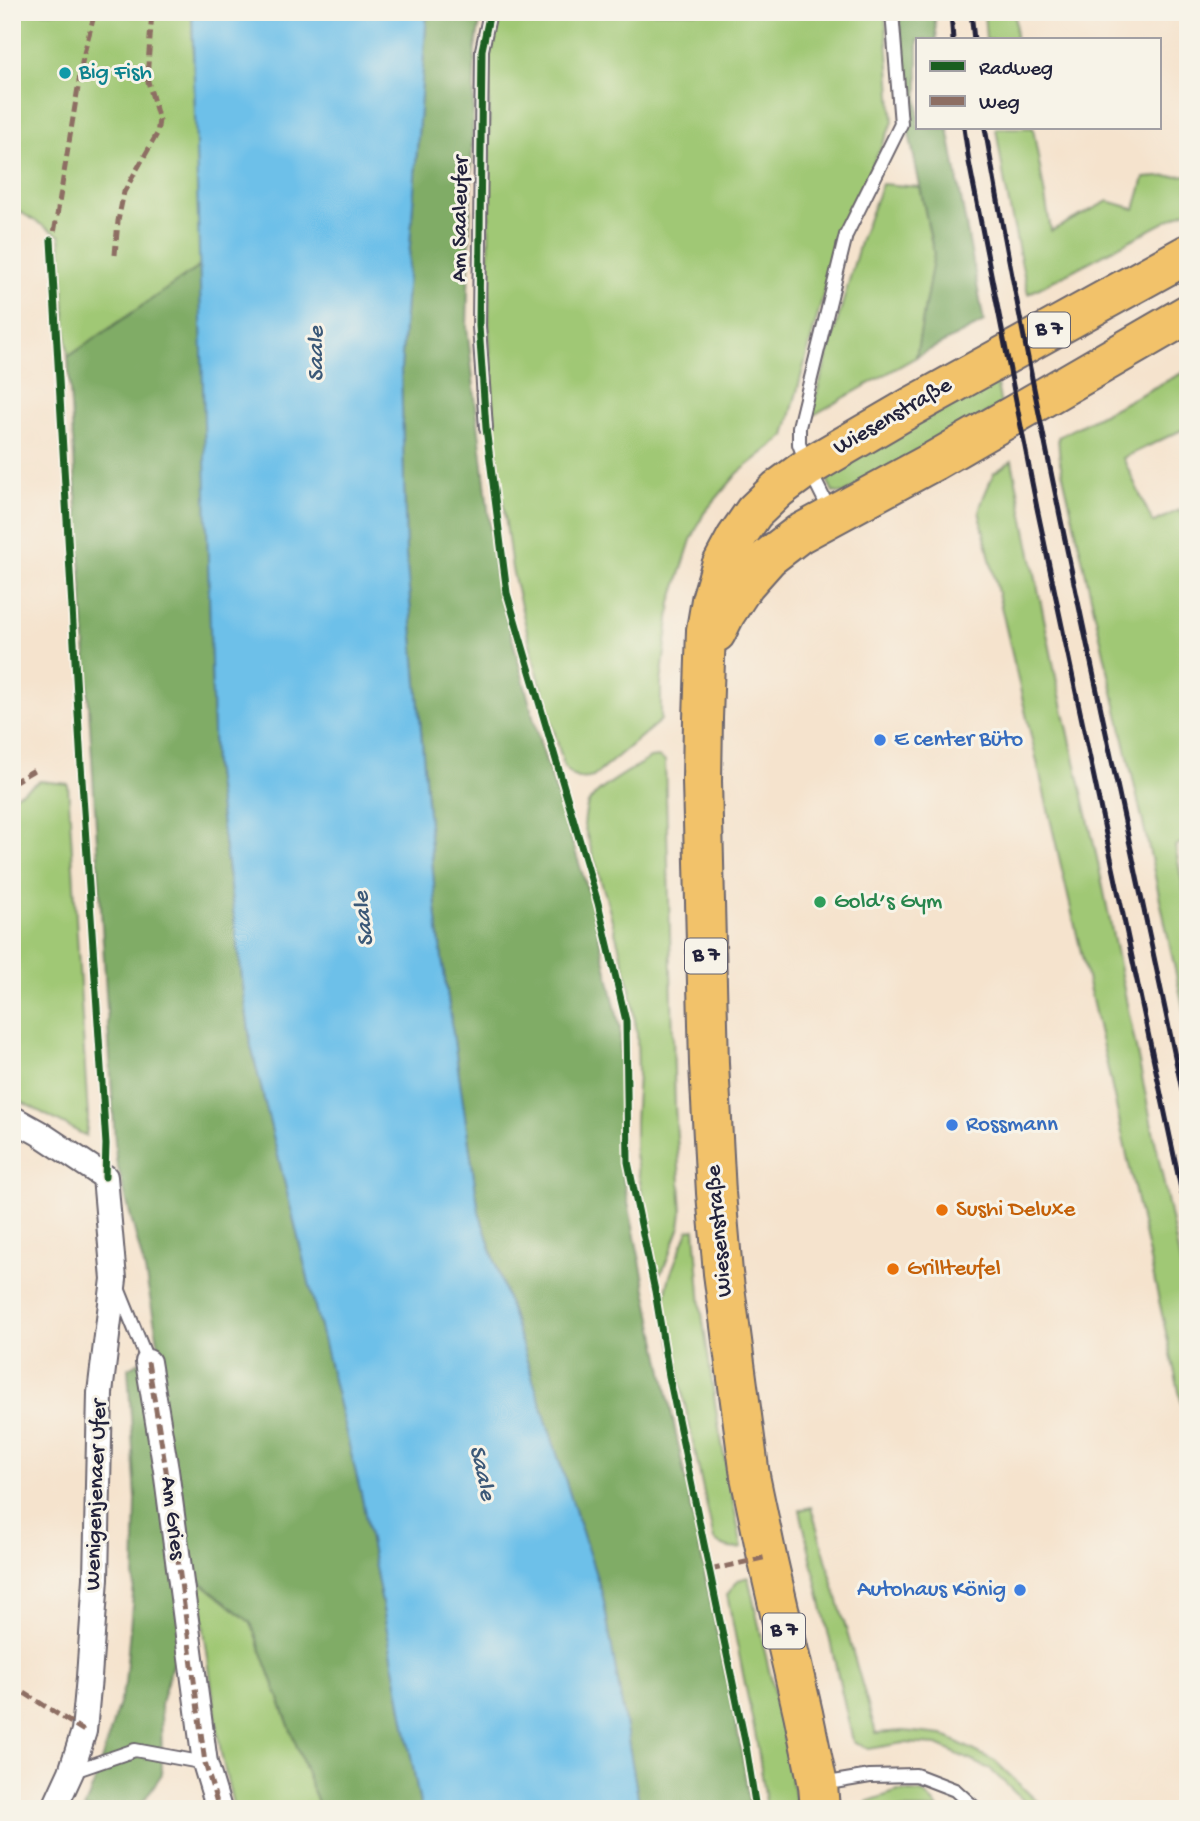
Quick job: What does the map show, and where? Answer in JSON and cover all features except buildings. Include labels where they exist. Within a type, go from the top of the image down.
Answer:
[{"type":"main road","name":"Wiesenstraße","points":[[819,1797],[750,1476],[723,1273],[709,1064],[702,781],[706,630],[709,610],[721,566],[736,538],[754,512],[778,489],[808,467],[911,407],[1188,254]]},
{"type":"main road","name":"Wiesenstraße","points":[[705,668],[714,638],[726,612],[745,584],[769,557],[799,534],[934,461],[1188,314]]},
{"type":"street","name":"Wenigenjenaer Ufer","points":[[12,1118],[105,1177],[114,1279],[100,1393],[96,1578],[84,1731],[71,1772],[54,1809]]},
{"type":"street","name":"Am Gries","points":[[148,1362],[166,1470],[205,1763],[219,1809]]},
{"type":"lane","name":"Am Saaleufer","points":[[486,428],[479,326],[482,50],[490,12]]},
{"type":"lane","points":[[833,516],[799,444],[799,427],[846,235],[901,124],[892,12]]},
{"type":"lane","name":"Am Gries","points":[[114,1279],[148,1362]]},
{"type":"lane","points":[[71,1772],[135,1750],[205,1763]]},
{"type":"lane","name":"Wiesenstraße","points":[[819,1797],[870,1776],[916,1775],[955,1790],[975,1809]]},
{"type":"green space","points":[[12,12],[192,12],[200,266],[68,357],[60,236],[12,207]]},
{"type":"green space","points":[[427,12],[482,12],[475,49],[467,327],[496,578],[541,746],[590,897],[620,1028],[620,1164],[741,1748],[750,1809],[640,1809],[603,1597],[479,1212],[438,930],[406,554],[401,369]]},
{"type":"green space","points":[[497,12],[885,12],[893,122],[840,233],[785,436],[738,473],[704,513],[691,540],[671,603],[661,683],[661,720],[593,777],[588,778],[576,778],[564,766],[535,664],[512,569],[493,427],[489,327],[489,51]]},
{"type":"green space","points":[[899,12],[934,12],[937,38],[916,38],[916,130],[948,130],[984,322],[916,357],[934,254],[907,123]]},
{"type":"green space","points":[[984,12],[1015,12],[1016,38],[986,38]]},
{"type":"green space","points":[[996,130],[1033,130],[1051,231],[1108,201],[1135,209],[1144,178],[1188,175],[1188,210],[1028,294]]},
{"type":"green space","points":[[882,184],[920,187],[934,254],[916,357],[810,417],[861,239]]},
{"type":"green space","points":[[200,266],[214,765],[251,1046],[362,1498],[421,1809],[320,1809],[251,1623],[197,1579],[161,1703],[162,1774],[138,1809],[84,1809],[125,1684],[134,1583],[136,1499],[128,1368],[160,1352],[145,1271],[116,1160],[68,357]]},
{"type":"green space","points":[[1188,370],[1188,427],[1123,458],[1153,523],[1179,510],[1188,528],[1188,744],[1182,747],[1188,759],[1188,839],[1175,846],[1188,912],[1188,1030],[1060,462],[1058,437]]},
{"type":"green space","points":[[996,380],[1001,405],[843,494],[833,492],[828,482],[830,472]]},
{"type":"green space","points":[[1012,461],[1188,1301],[1188,1440],[1105,1056],[979,511],[994,473]]},
{"type":"green space","points":[[658,757],[665,761],[675,1106],[682,1212],[680,1227],[660,1273],[657,1271],[635,1155],[637,1034],[630,988],[584,826],[588,804],[592,798],[616,779],[650,758]]},
{"type":"green space","points":[[40,781],[68,784],[88,1118],[86,1136],[12,1097],[12,797]]},
{"type":"green space","points":[[695,1229],[701,1307],[718,1423],[742,1548],[727,1547],[714,1540],[665,1312],[666,1291],[672,1270],[688,1230]]},
{"type":"green space","points":[[811,1507],[876,1733],[904,1731],[943,1735],[995,1761],[1045,1809],[1032,1809],[990,1769],[937,1745],[903,1743],[868,1749],[853,1741],[800,1510]]},
{"type":"green space","points":[[748,1577],[783,1732],[797,1809],[767,1809],[757,1743],[727,1595],[738,1580]]},
{"type":"green space","points":[[197,1579],[251,1623],[320,1809],[234,1809],[221,1754]]},
{"type":"green space","points":[[898,1791],[923,1793],[939,1809],[866,1809],[866,1802]]},
{"type":"water","name":"Saale","points":[[192,12],[427,12],[401,369],[406,554],[438,931],[479,1212],[603,1597],[640,1809],[421,1809],[362,1498],[251,1046],[214,765]]},
{"type":"railway","points":[[951,12],[953,38]]},
{"type":"railway","points":[[971,12],[974,38]]},
{"type":"railway","points":[[964,130],[1037,508],[1188,1222]]},
{"type":"railway","points":[[985,130],[1057,500],[1188,1119]]},
{"type":"marked path","points":[[52,246],[83,57],[95,12]]},
{"type":"marked path","points":[[115,255],[124,192],[157,134],[159,120],[147,78],[152,12]]},
{"type":"marked path","points":[[12,783],[36,769]]},
{"type":"marked path","points":[[148,1362],[166,1470],[205,1763],[219,1809]]},
{"type":"marked path","points":[[710,1570],[767,1557]]},
{"type":"marked path","points":[[12,1685],[84,1731]]},
{"type":"cycle path","points":[[490,12],[482,50],[479,326],[486,428],[507,593],[598,903],[626,1021],[628,1162],[655,1291],[669,1376],[746,1746],[756,1809]]},
{"type":"cycle path","points":[[51,240],[106,1144],[105,1177]]},
{"type":"place","name":"Big Fish","points":[[65,73]]},
{"type":"place","name":"E center Büto","points":[[880,740]]},
{"type":"place","name":"Gold’s Gym","points":[[820,902]]},
{"type":"place","name":"Rossmann","points":[[952,1125]]},
{"type":"place","name":"Sushi Deluxe","points":[[942,1210]]},
{"type":"place","name":"Grillteufel","points":[[893,1269]]},
{"type":"place","name":"Autohaus König","points":[[1020,1590]]}]
